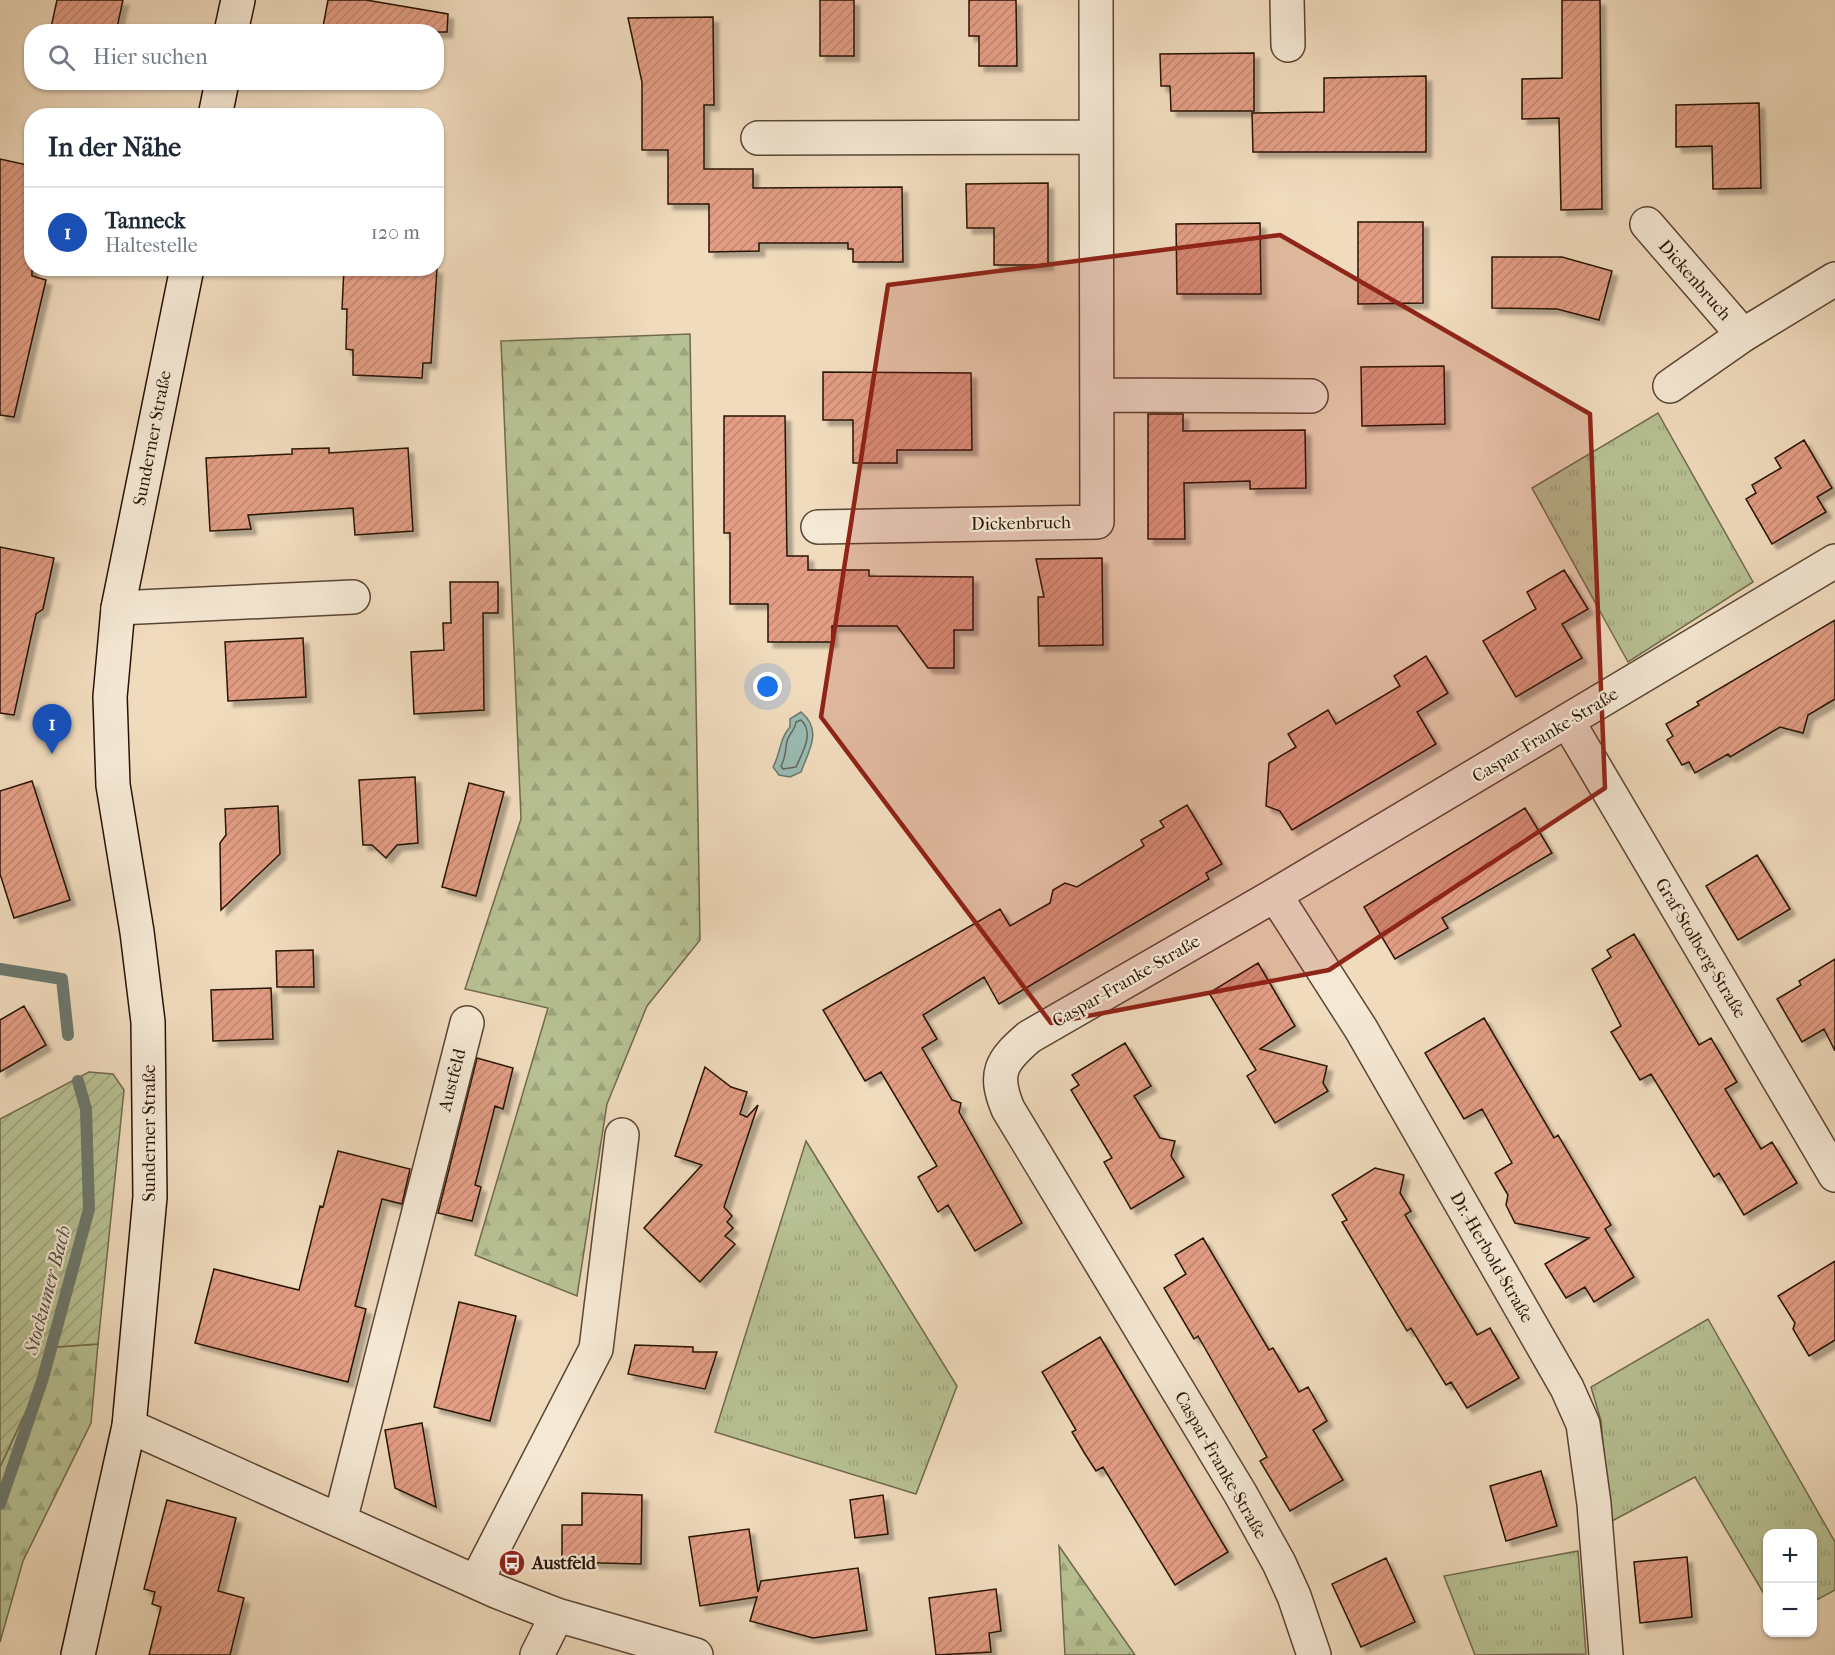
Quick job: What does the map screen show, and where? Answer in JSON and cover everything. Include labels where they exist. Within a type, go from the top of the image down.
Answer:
[{"type":"street","points":[[233,24],[238,0]]},
{"type":"street","name":"Dickenbruch","points":[[818,526],[1097,522],[1096,0]]},
{"type":"street","points":[[1287,0],[1288,45]]},
{"type":"street","points":[[217,108],[220,90]]},
{"type":"street","points":[[758,138],[1095,137]]},
{"type":"street","name":"Dickenbruch","points":[[1647,224],[1743,335]]},
{"type":"street","name":"Sunderner Straße","points":[[78,1655],[129,1426],[150,1197],[151,1088],[148,1022],[137,932],[113,785],[110,697],[118,608],[185,276]]},
{"type":"street","name":"Dickenbruch","points":[[1670,386],[1743,335],[1835,279]]},
{"type":"street","points":[[1097,395],[1311,396]]},
{"type":"street","name":"Caspar-Franke-Straße","points":[[1314,1655],[1294,1596],[1273,1553],[1008,1108],[999,1088],[1001,1068],[1010,1053],[1029,1037],[1568,722],[1835,561]]},
{"type":"street","points":[[118,608],[352,597]]},
{"type":"street","name":"Graf-Stolberg-Straße","points":[[1568,722],[1835,1175]]},
{"type":"street","name":"Dr.-Herbold-Straße","points":[[1275,895],[1362,1029],[1571,1397],[1582,1424],[1594,1504],[1606,1655]]},
{"type":"street","name":"Austfeld","points":[[340,1521],[467,1023]]},
{"type":"street","points":[[476,1582],[596,1349],[622,1136]]},
{"type":"street","points":[[129,1426],[476,1582],[557,1615],[696,1655]]},
{"type":"street","points":[[537,1655],[557,1615]]},
{"type":"highlighted area","points":[[1280,235],[1590,414],[1605,788],[1329,970],[1051,1023],[821,717],[888,285]]},
{"type":"green space","points":[[690,334],[700,940],[647,1006],[607,1104],[577,1296],[475,1255],[548,1008],[465,989],[521,819],[501,341]]},
{"type":"green space","points":[[1658,413],[1753,582],[1628,662],[1532,488]]},
{"type":"green space","points":[[89,1072],[113,1074],[124,1090],[98,1344],[56,1347],[0,1467],[0,1119]]},
{"type":"green space","points":[[806,1141],[957,1386],[916,1494],[715,1432]]},
{"type":"green space","points":[[1708,1319],[1835,1542],[1835,1590],[1817,1600],[1817,1529],[1763,1529],[1763,1592],[1695,1477],[1610,1522],[1601,1421],[1591,1387]]},
{"type":"green space","points":[[98,1344],[91,1423],[23,1561],[0,1642],[0,1467],[56,1347]]},
{"type":"green space","points":[[1059,1546],[1135,1655],[1065,1655]]},
{"type":"green space","points":[[1578,1551],[1586,1654],[1475,1655],[1444,1576]]},
{"type":"water","points":[[801,712],[808,719],[813,733],[810,748],[801,772],[790,777],[779,775],[773,767],[782,741],[790,727],[790,719]]},
{"type":"building","points":[[57,0],[123,0],[118,24],[52,24]]},
{"type":"building","points":[[328,0],[366,0],[448,14],[447,32],[444,32],[444,24],[324,24]]},
{"type":"building","points":[[820,0],[854,0],[854,56],[820,56]]},
{"type":"building","points":[[969,0],[1016,0],[1017,66],[979,66],[979,36],[969,36]]},
{"type":"building","points":[[1562,0],[1600,0],[1602,209],[1561,210],[1559,118],[1522,119],[1522,79],[1562,78]]},
{"type":"building","points":[[713,17],[714,105],[704,105],[704,169],[753,169],[753,188],[902,187],[903,262],[853,262],[853,249],[848,249],[848,243],[759,243],[759,251],[709,252],[709,204],[668,204],[668,150],[642,150],[642,82],[628,18]]},
{"type":"building","points":[[1254,53],[1254,111],[1171,111],[1170,86],[1161,86],[1160,54]]},
{"type":"building","points":[[1426,76],[1426,152],[1253,152],[1252,113],[1324,112],[1324,78]]},
{"type":"building","points":[[1759,103],[1761,188],[1713,189],[1712,146],[1676,147],[1676,105]]},
{"type":"building","points":[[0,159],[24,164],[24,276],[46,280],[14,417],[0,415]]},
{"type":"building","points":[[1048,183],[1048,265],[994,265],[994,228],[967,228],[966,184]]},
{"type":"building","points":[[1358,222],[1423,222],[1423,303],[1358,304]]},
{"type":"building","points":[[1260,223],[1261,294],[1177,294],[1176,224]]},
{"type":"building","points":[[1492,257],[1562,257],[1612,271],[1599,320],[1557,309],[1492,308]]},
{"type":"building","points":[[344,276],[436,276],[431,363],[423,363],[422,378],[353,375],[353,350],[346,349],[347,309],[342,309]]},
{"type":"building","points":[[1444,366],[1445,424],[1362,426],[1361,367]]},
{"type":"building","points":[[823,372],[971,373],[972,450],[897,450],[897,463],[853,463],[853,420],[823,420]]},
{"type":"building","points":[[1148,414],[1183,414],[1183,431],[1305,430],[1306,488],[1250,489],[1250,481],[1184,483],[1185,539],[1148,539]]},
{"type":"building","points":[[724,416],[785,416],[787,556],[808,556],[808,570],[869,570],[869,576],[973,577],[973,630],[954,630],[954,668],[928,668],[897,626],[832,626],[832,642],[768,642],[768,604],[730,604],[730,533],[724,533]]},
{"type":"building","points":[[1804,440],[1832,488],[1817,497],[1826,512],[1772,544],[1746,499],[1756,493],[1752,485],[1781,468],[1775,458]]},
{"type":"building","points":[[329,448],[329,453],[408,448],[413,531],[355,535],[353,508],[248,515],[251,529],[210,531],[206,458],[292,454],[292,449]]},
{"type":"building","points":[[0,547],[54,558],[43,609],[36,614],[14,715],[0,713]]},
{"type":"building","points":[[1102,558],[1103,645],[1039,646],[1038,597],[1044,597],[1036,559]]},
{"type":"building","points":[[1564,570],[1588,609],[1562,624],[1582,658],[1516,697],[1483,641],[1536,609],[1527,592]]},
{"type":"building","points":[[450,582],[498,582],[498,613],[483,613],[484,710],[414,714],[411,652],[444,650],[443,623],[451,623]]},
{"type":"building","points":[[1835,620],[1835,699],[1808,715],[1803,733],[1780,727],[1730,757],[1728,754],[1695,773],[1689,762],[1682,765],[1667,740],[1673,736],[1666,724],[1699,705],[1697,702]]},
{"type":"building","points":[[303,638],[306,697],[228,701],[225,642]]},
{"type":"building","points":[[1426,656],[1448,693],[1417,712],[1436,744],[1292,830],[1280,811],[1266,806],[1269,763],[1296,747],[1288,734],[1328,710],[1336,724],[1400,686],[1394,676]]},
{"type":"building","points":[[415,777],[418,843],[397,845],[386,858],[372,845],[363,845],[359,780]]},
{"type":"building","points":[[32,781],[70,900],[14,918],[0,874],[0,791]]},
{"type":"building","points":[[469,783],[504,792],[476,896],[442,887]]},
{"type":"building","points":[[1187,805],[1222,864],[1206,873],[1209,879],[999,1004],[984,977],[923,1015],[937,1039],[922,1048],[952,1100],[961,1103],[959,1112],[1022,1223],[975,1251],[948,1205],[938,1212],[918,1177],[937,1166],[881,1072],[865,1081],[823,1010],[1000,909],[1010,926],[1050,903],[1053,890],[1065,883],[1077,887],[1144,846],[1141,840],[1164,827],[1160,821]]},
{"type":"building","points":[[278,806],[280,854],[221,910],[220,843],[226,835],[225,809]]},
{"type":"building","points":[[1525,808],[1552,853],[1442,918],[1448,928],[1395,959],[1364,907]]},
{"type":"building","points":[[1757,855],[1790,909],[1738,940],[1706,886]]},
{"type":"building","points":[[1634,934],[1699,1045],[1711,1038],[1737,1082],[1725,1089],[1761,1149],[1772,1142],[1797,1183],[1744,1215],[1719,1173],[1714,1177],[1651,1074],[1640,1080],[1611,1032],[1621,1026],[1592,969],[1611,957],[1607,950]]},
{"type":"building","points":[[313,950],[314,987],[277,987],[276,951]]},
{"type":"building","points":[[1835,959],[1835,1051],[1824,1029],[1802,1042],[1777,999],[1801,985],[1799,981]]},
{"type":"building","points":[[1258,963],[1295,1026],[1260,1049],[1327,1066],[1323,1083],[1328,1091],[1275,1123],[1247,1076],[1256,1070],[1209,993]]},
{"type":"building","points":[[271,988],[273,1039],[213,1041],[211,990]]},
{"type":"building","points":[[24,1006],[46,1045],[0,1072],[0,1020]]},
{"type":"building","points":[[1484,1018],[1554,1138],[1558,1135],[1611,1225],[1605,1229],[1634,1277],[1594,1302],[1585,1287],[1566,1298],[1545,1264],[1589,1238],[1515,1223],[1506,1205],[1508,1195],[1495,1173],[1512,1163],[1482,1109],[1464,1119],[1425,1053]]},
{"type":"building","points":[[1125,1043],[1151,1086],[1134,1096],[1160,1138],[1175,1141],[1171,1156],[1184,1177],[1131,1209],[1104,1162],[1112,1158],[1071,1090],[1079,1085],[1072,1075]]},
{"type":"building","points":[[477,1058],[513,1068],[503,1109],[495,1106],[475,1185],[481,1187],[472,1221],[438,1213]]},
{"type":"building","points":[[705,1067],[731,1087],[747,1092],[740,1114],[747,1117],[758,1105],[724,1207],[732,1216],[727,1222],[733,1228],[725,1236],[735,1244],[700,1282],[644,1228],[702,1165],[675,1156]]},
{"type":"building","points":[[338,1151],[410,1169],[402,1204],[382,1199],[355,1306],[366,1309],[348,1382],[195,1343],[214,1269],[299,1290],[320,1206],[323,1207]]},
{"type":"building","points":[[1375,1168],[1404,1175],[1400,1193],[1411,1211],[1405,1215],[1477,1335],[1490,1328],[1519,1378],[1467,1408],[1451,1382],[1446,1385],[1411,1328],[1407,1331],[1342,1222],[1347,1220],[1332,1195]]},
{"type":"building","points":[[1203,1238],[1269,1350],[1273,1348],[1299,1392],[1308,1387],[1327,1421],[1313,1430],[1343,1480],[1290,1511],[1260,1461],[1267,1457],[1198,1336],[1194,1339],[1164,1288],[1186,1274],[1175,1255]]},
{"type":"building","points":[[1835,1261],[1835,1340],[1809,1356],[1793,1329],[1795,1323],[1778,1296]]},
{"type":"building","points":[[459,1302],[516,1316],[490,1421],[434,1407]]},
{"type":"building","points":[[1100,1337],[1228,1552],[1175,1585],[1103,1467],[1096,1471],[1085,1454],[1072,1432],[1076,1430],[1042,1372]]},
{"type":"building","points":[[635,1345],[693,1347],[693,1352],[717,1352],[705,1389],[628,1374]]},
{"type":"building","points":[[422,1423],[436,1507],[395,1488],[385,1430]]},
{"type":"building","points":[[1541,1471],[1557,1526],[1506,1541],[1490,1486]]},
{"type":"building","points":[[582,1493],[642,1495],[641,1564],[562,1562],[562,1525],[582,1525]]},
{"type":"building","points":[[883,1495],[888,1534],[855,1538],[850,1500]]},
{"type":"building","points":[[167,1500],[236,1518],[218,1591],[244,1598],[230,1655],[149,1655],[161,1607],[152,1604],[155,1592],[144,1589]]},
{"type":"building","points":[[749,1529],[758,1592],[761,1581],[858,1568],[867,1630],[813,1638],[750,1621],[757,1597],[700,1606],[689,1537]]},
{"type":"building","points":[[1687,1557],[1692,1617],[1640,1623],[1634,1562]]},
{"type":"building","points":[[1386,1558],[1415,1622],[1361,1647],[1332,1584]]},
{"type":"building","points":[[996,1589],[1001,1631],[989,1633],[991,1652],[936,1655],[929,1598]]},
{"type":"waterway","name":"Stockumer Bach","points":[[0,969],[62,979],[68,1035]]},
{"type":"waterway","name":"Stockumer Bach","points":[[0,1504],[43,1378],[89,1209],[86,1109],[78,1081]]},
{"type":"place","name":"Tanneck","points":[[52,754]]},
{"type":"place","name":"Austfeld","points":[[512,1563]]}]
